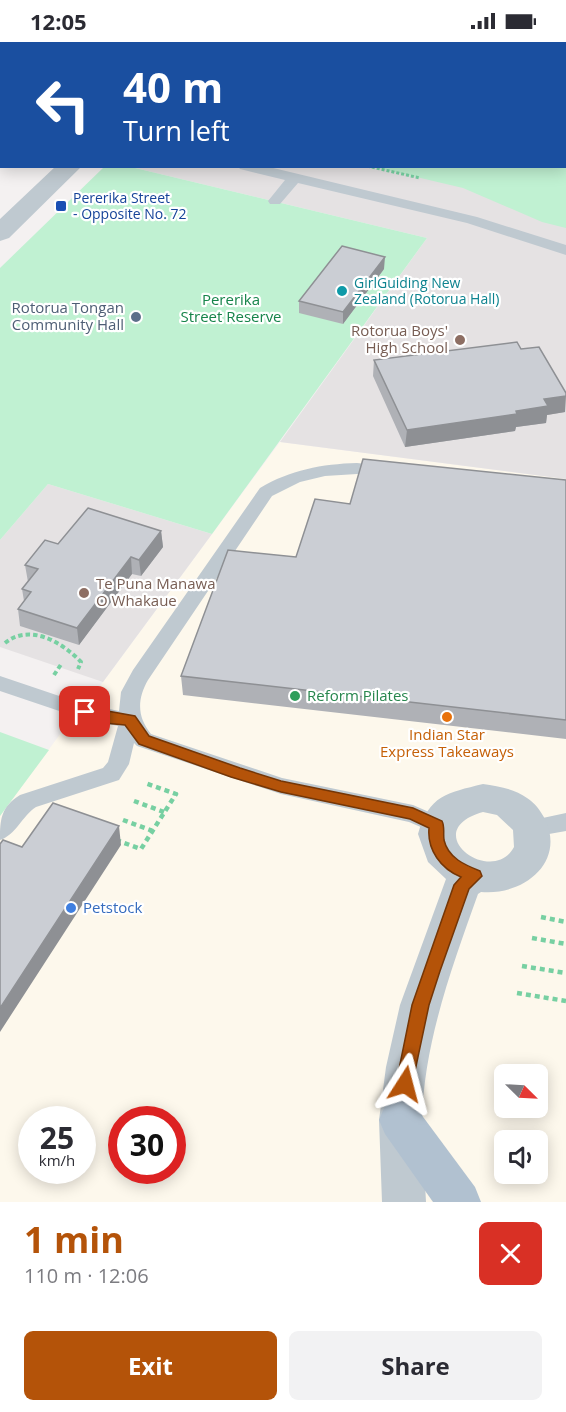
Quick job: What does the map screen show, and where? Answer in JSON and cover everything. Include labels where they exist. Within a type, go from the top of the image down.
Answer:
[{"type":"main road","points":[[400,1120],[459,1202]]},
{"type":"street","points":[[0,233],[68,168]]},
{"type":"street","points":[[483,798],[513,807],[524,816],[549,825],[534,842],[531,855],[522,866],[500,876],[474,876],[459,870],[443,855],[436,837],[437,825],[443,814],[454,805],[467,800],[483,798]]},
{"type":"street","points":[[404,1202],[400,1120],[407,1067],[420,1005],[462,885],[474,876]]},
{"type":"lane","points":[[253,168],[472,220],[566,250]]},
{"type":"lane","points":[[275,201],[294,178]]},
{"type":"lane","points":[[0,831],[20,806],[28,801],[117,771],[130,720],[129,697],[133,686],[266,492],[289,479],[318,472],[363,468],[408,473]]},
{"type":"lane","points":[[0,683],[95,715],[130,720]]},
{"type":"lane","points":[[130,720],[144,740],[281,786],[413,814],[437,825]]},
{"type":"path","points":[[376,168],[420,178]]},
{"type":"path","points":[[5,644],[10,637],[19,633],[38,636],[64,645],[81,662],[78,669]]},
{"type":"path","points":[[111,838],[141,849],[176,794],[145,783]]},
{"type":"path","points":[[134,801],[164,812]]},
{"type":"path","points":[[123,820],[153,831]]},
{"type":"path","points":[[540,917],[566,922]]},
{"type":"path","points":[[532,938],[566,944]]},
{"type":"path","points":[[522,966],[566,973]]},
{"type":"path","points":[[517,993],[566,1001]]},
{"type":"shaded area","name":"Rotorua Boys' High School","points":[[135,168],[566,168],[566,479],[280,442],[427,238]]},
{"type":"shaded area","points":[[280,442],[566,479],[566,1202],[0,1202],[0,816],[69,722],[81,712]]},
{"type":"shaded area","name":"Te Puna Manawa O Whakaue","points":[[48,484],[212,534],[103,682],[0,647],[0,540]]},
{"type":"green space","name":"Pererika Street Reserve","points":[[103,168],[135,168],[427,238],[212,534],[48,484],[0,540],[0,268]]},
{"type":"green space","points":[[378,168],[566,168],[566,228],[542,222],[463,188]]},
{"type":"green space","points":[[0,732],[49,750],[0,816]]},
{"type":"building","name":"GirlGuiding New Zealand (Rotorua Hall)","points":[[342,246],[385,257],[343,312],[299,301]]},
{"type":"building","points":[[517,342],[521,349],[539,347],[566,396],[544,399],[548,406],[516,411],[517,414],[407,430],[374,360]]},
{"type":"building","points":[[363,459],[566,480],[566,720],[181,676],[228,550],[296,557],[315,499],[350,504]]},
{"type":"building","points":[[88,508],[161,531],[139,560],[131,557],[77,628],[18,609],[31,592],[22,589],[38,569],[25,565],[45,540],[58,544]]},
{"type":"building","points":[[53,803],[119,826],[0,1008],[0,844],[3,840],[22,847]]},
{"type":"place","name":"Pererika Street - Opposite No. 72","points":[[61,206]]},
{"type":"place","name":"GirlGuiding New Zealand (Rotorua Hall)","points":[[342,291]]},
{"type":"place","name":"Rotorua Tongan Community Hall","points":[[136,317]]},
{"type":"place","name":"Rotorua Boys' High School","points":[[460,340]]},
{"type":"place","name":"Te Puna Manawa O Whakaue","points":[[84,593]]},
{"type":"place","name":"Reform Pilates","points":[[295,696]]},
{"type":"place","name":"Indian Star Express Takeaways","points":[[447,717]]},
{"type":"place","name":"Petstock","points":[[71,908]]},
{"type":"route","points":[[85,712],[130,720],[144,740],[236,773],[281,786],[413,814],[437,825],[436,837],[439,849],[447,861],[459,870],[474,876],[462,885],[431,971],[420,1005],[405,1084]]}]
